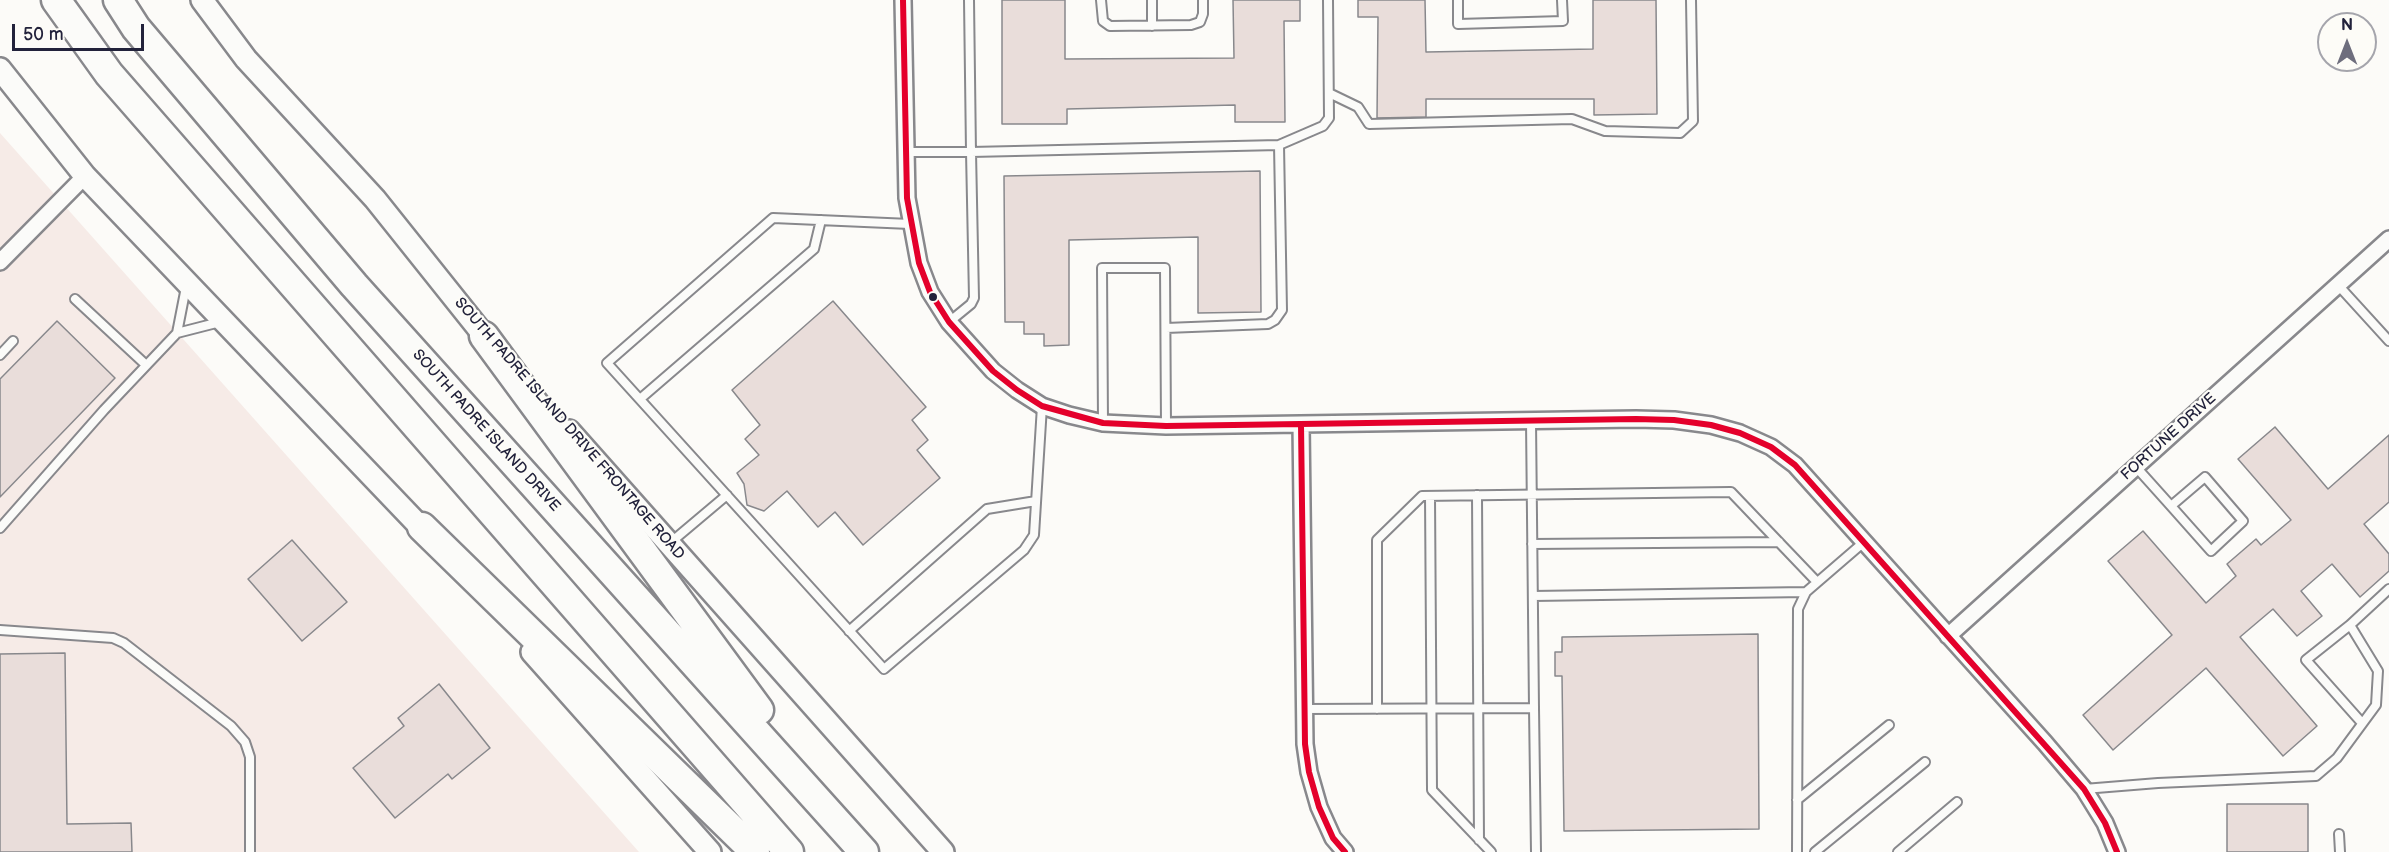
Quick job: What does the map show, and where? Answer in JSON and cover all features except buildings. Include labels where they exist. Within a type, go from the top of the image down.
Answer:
[{"type":"highway","points":[[56,0],[110,74],[789,852]]},
{"type":"highway","name":"SOUTH PADRE ISLAND DRIVE","points":[[118,0],[136,28],[354,285],[860,847]]},
{"type":"highway","points":[[483,336],[860,847]]},
{"type":"highway","points":[[422,527],[755,852]]},
{"type":"main road","name":"SOUTH PADRE ISLAND DRIVE FRONTAGE ROAD","points":[[202,0],[246,58],[375,199],[483,336],[944,852]]},
{"type":"main road","points":[[0,69],[85,176],[422,527],[710,852]]},
{"type":"street","points":[[903,0],[907,198],[919,263],[926,282],[949,322],[993,371],[1017,390],[1042,406],[1103,423],[1166,426],[1674,420],[1711,425],[1740,433],[1771,447],[1795,465],[2084,789],[2105,824],[2117,852]]},
{"type":"street","points":[[0,262],[85,176]]},
{"type":"street","name":"FORTUNE DRIVE","points":[[1948,636],[2389,239]]},
{"type":"street","points":[[1301,424],[1305,744],[1309,772],[1319,807],[1333,838],[1345,852]]},
{"type":"lane","points":[[949,322],[971,304],[974,298],[969,0]]},
{"type":"lane","points":[[1101,0],[1103,21],[1110,26],[1191,25],[1200,22],[1203,0]]},
{"type":"lane","points":[[1152,0],[1152,26]]},
{"type":"lane","points":[[906,152],[1279,145],[1323,126],[1329,118],[1328,0]]},
{"type":"lane","points":[[1458,0],[1458,24],[1563,21],[1562,0]]},
{"type":"lane","points":[[1329,93],[1359,107],[1369,124],[1572,119],[1605,131],[1680,133],[1693,121],[1691,0]]},
{"type":"lane","points":[[1166,328],[1268,324],[1275,320],[1282,310],[1279,145]]},
{"type":"lane","points":[[910,224],[773,218],[607,363],[884,669],[1024,550],[1034,535],[1042,406]]},
{"type":"lane","points":[[640,399],[814,249],[821,220]]},
{"type":"lane","points":[[1103,423],[1102,268],[1166,268],[1166,426]]},
{"type":"lane","points":[[177,333],[187,282]]},
{"type":"lane","points":[[2337,285],[2389,340]]},
{"type":"lane","points":[[75,299],[146,364]]},
{"type":"lane","points":[[0,528],[146,364],[177,333],[224,321]]},
{"type":"lane","points":[[0,355],[13,341]]},
{"type":"lane","points":[[1531,421],[1536,852]]},
{"type":"lane","points":[[2136,467],[2211,551],[2243,521],[2205,477],[2171,506]]},
{"type":"lane","points":[[1377,709],[1377,540],[1422,496],[1731,492],[1817,582]]},
{"type":"lane","points":[[669,544],[727,495]]},
{"type":"lane","points":[[1477,495],[1479,840]]},
{"type":"lane","points":[[1430,496],[1432,790],[1491,852]]},
{"type":"lane","points":[[849,631],[987,509],[1036,501]]},
{"type":"lane","points":[[1532,544],[1779,542]]},
{"type":"lane","points":[[1797,852],[1798,609],[1806,592],[1864,542]]},
{"type":"lane","points":[[2362,723],[2306,660],[2350,625],[2389,589]]},
{"type":"lane","points":[[1533,596],[1806,592]]},
{"type":"lane","points":[[2084,789],[2158,783],[2316,776],[2337,758],[2376,705],[2378,672],[2350,625]]},
{"type":"lane","points":[[0,630],[112,638],[124,643],[231,726],[245,742],[250,757],[250,852]]},
{"type":"lane","points":[[1304,709],[1534,708]]},
{"type":"lane","points":[[1797,800],[1889,725]]},
{"type":"lane","points":[[1815,852],[1925,762]]},
{"type":"lane","points":[[1898,852],[1958,802]]},
{"type":"lane","points":[[2339,834],[2340,852]]},
{"type":"shaded area","points":[[0,133],[639,852],[0,852]]},
{"type":"transit line","points":[[903,0],[907,198],[919,263],[930,292],[949,322],[993,371],[1017,390],[1042,406],[1103,423],[1166,426],[1636,419],[1674,420],[1711,425],[1740,433],[1771,447],[1795,465],[2084,789],[2105,823],[2117,852]]},
{"type":"transit line","points":[[1301,424],[1305,744],[1309,772],[1319,807],[1333,838],[1345,852]]}]
